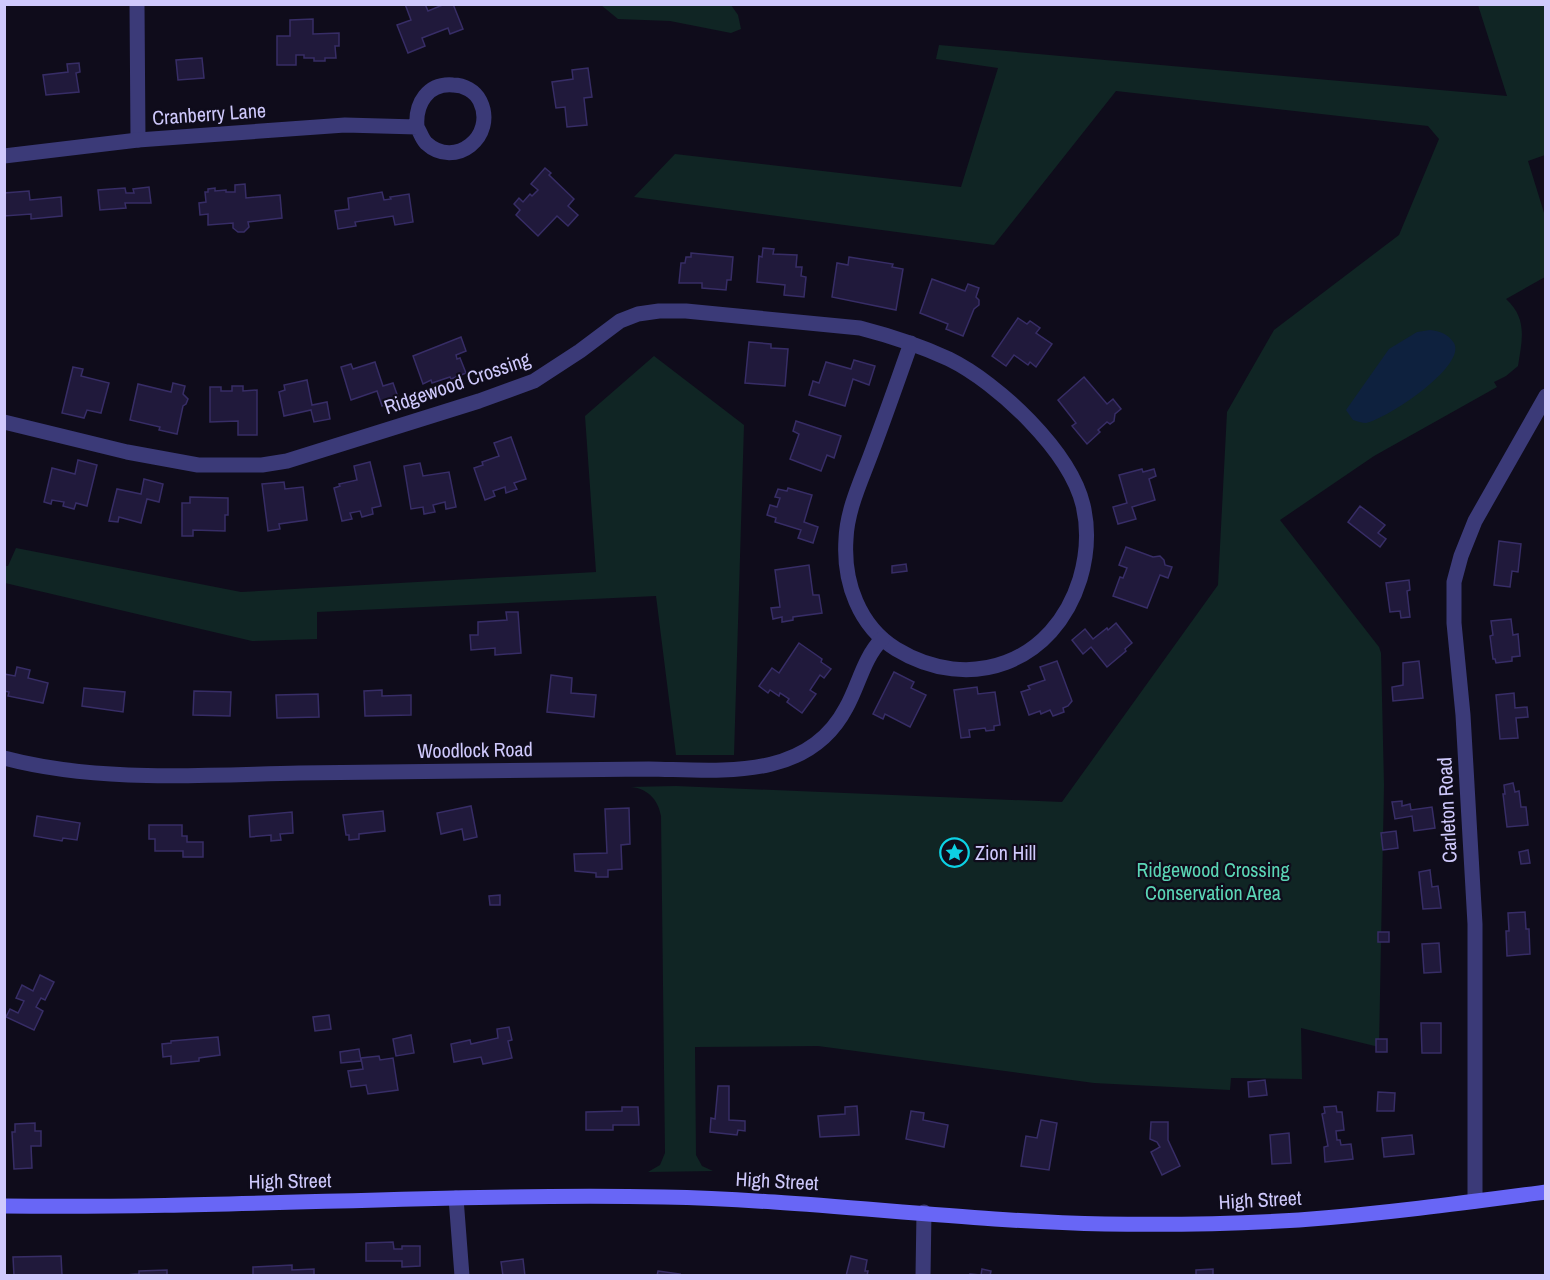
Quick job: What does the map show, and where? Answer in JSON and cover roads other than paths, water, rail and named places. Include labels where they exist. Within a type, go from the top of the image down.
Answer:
[{"type":"main road","name":"High Street","points":[[4,1206],[456,1198],[665,1197],[743,1199],[1052,1222],[1161,1225],[1296,1220],[1545,1192]]},
{"type":"street","points":[[137,4],[138,140]]},
{"type":"street","points":[[444,84],[459,85],[469,89],[478,97],[484,109],[485,121],[481,134],[474,143],[463,150],[450,153],[437,150],[425,142],[417,127],[416,115],[419,103],[429,91],[444,84]]},
{"type":"street","name":"Cranberry Lane","points":[[4,156],[138,140],[345,125],[417,127]]},
{"type":"street","name":"Ridgewood Crossing","points":[[4,422],[198,465],[262,465],[287,461],[347,443],[516,388],[550,371],[620,321],[638,314],[686,311],[860,328],[911,343],[950,360],[977,377],[1008,400],[1037,429],[1066,466],[1076,484],[1083,504],[1087,544],[1083,568],[1069,606],[1052,631],[1025,654],[1002,664],[981,669],[947,669],[910,657],[882,639],[865,619],[853,597],[846,567],[846,536],[849,516],[911,343]]},
{"type":"street","name":"Carleton Road","points":[[1475,1201],[1475,924],[1463,715],[1454,623],[1454,582],[1461,556],[1475,521],[1545,396]]},
{"type":"street","name":"Woodlock Road","points":[[4,758],[94,774],[226,775],[637,769],[712,771],[758,768],[783,762],[811,747],[826,734],[846,709],[872,650],[882,639]]},
{"type":"street","points":[[456,1198],[462,1275]]},
{"type":"street","points":[[923,1275],[924,1212]]},
{"type":"water","points":[[1430,330],[1444,334],[1454,343],[1455,353],[1449,365],[1423,390],[1390,412],[1366,423],[1353,420],[1346,410],[1389,349],[1417,332]]},
{"type":"place","name":"Zion Hill","points":[[954,853]]},
{"type":"park label","name":"Ridgewood Crossing Conservation Area","points":[[1213,882]]}]
